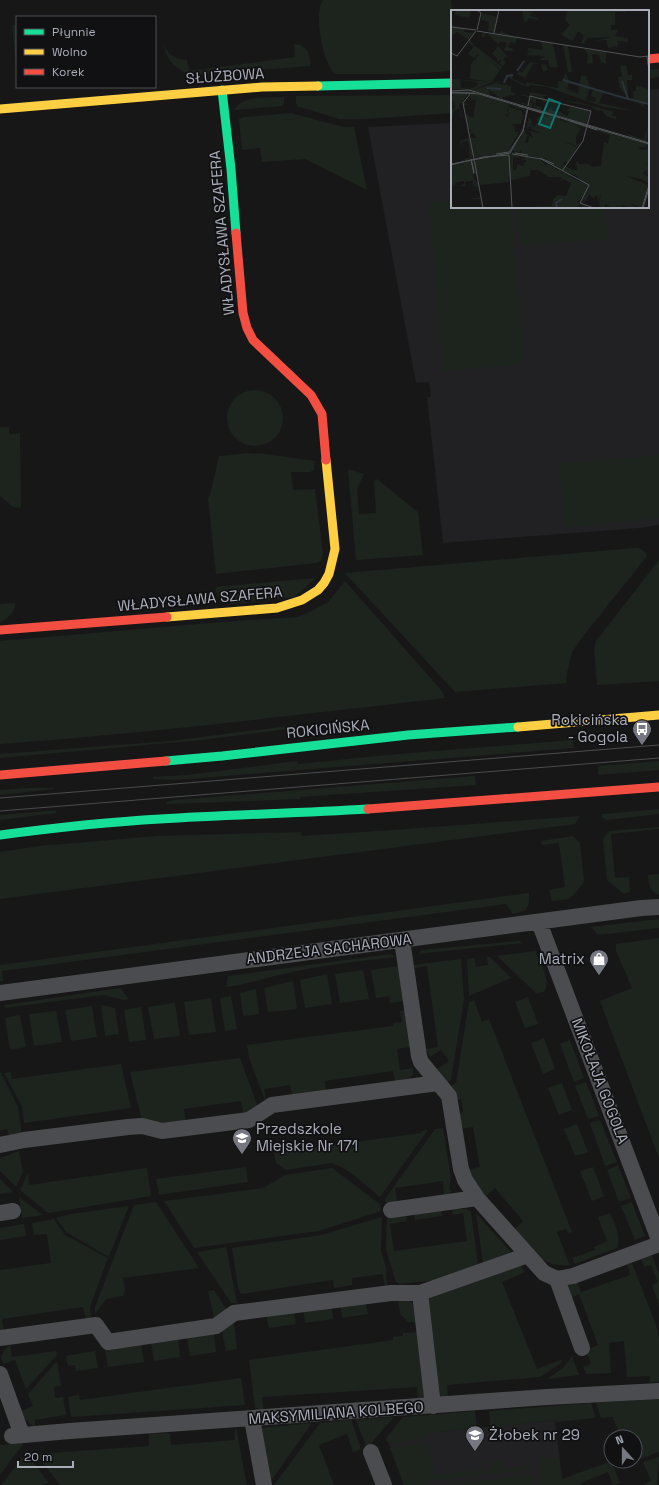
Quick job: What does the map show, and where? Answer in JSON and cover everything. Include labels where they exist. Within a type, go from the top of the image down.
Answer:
[{"type":"main road","points":[[649,60],[659,58]]},
{"type":"main road","name":"SŁUŻBOWA","points":[[0,109],[222,90],[290,86],[451,83]]},
{"type":"main road","name":"WŁADYSŁAWA SZAFERA","points":[[0,630],[277,608],[294,604],[318,591],[326,583],[332,569],[335,549],[322,414],[311,395],[253,340],[247,328],[243,313],[229,150],[222,90]]},
{"type":"main road","name":"ROKICIŃSKA","points":[[0,775],[222,756],[401,735],[536,726],[659,715]]},
{"type":"main road","points":[[0,835],[159,819],[299,813],[542,797],[659,787]]},
{"type":"street","name":"ANDRZEJA SACHAROWA","points":[[0,993],[659,907]]},
{"type":"street","name":"MIKOŁAJA GOGOLA","points":[[539,922],[659,1240]]},
{"type":"street","points":[[402,940],[419,1056],[421,1062],[449,1096],[461,1169],[465,1180],[477,1198],[544,1273],[557,1279],[573,1276],[659,1244]]},
{"type":"street","points":[[0,1145],[24,1140],[128,1127],[142,1126],[162,1131],[249,1120],[272,1105],[438,1083]]},
{"type":"street","points":[[391,1210],[477,1198]]},
{"type":"street","points":[[0,1338],[96,1325],[108,1342],[216,1326],[234,1313],[391,1293],[420,1293],[528,1254]]},
{"type":"street","points":[[557,1279],[582,1348]]},
{"type":"street","points":[[420,1293],[433,1406]]},
{"type":"street","name":"MAKSYMILIANA KOLBEGO","points":[[0,1374],[17,1436],[547,1397],[659,1391]]},
{"type":"street","points":[[252,1419],[264,1485]]},
{"type":"street","points":[[371,1452],[384,1485]]},
{"type":"shaded area","points":[[323,0],[451,0],[451,71],[410,74],[336,74],[331,69],[327,61],[321,38],[319,27],[320,6]]},
{"type":"shaded area","points":[[16,24],[16,66],[12,25]]},
{"type":"shaded area","points":[[163,44],[167,51],[173,56],[179,59],[187,60],[189,71],[295,57],[294,44],[305,48],[309,54],[310,66],[192,75],[186,73],[173,64],[167,55]]},
{"type":"shaded area","points":[[659,69],[659,77],[649,79],[649,70]]},
{"type":"shaded area","points":[[659,89],[659,525],[639,528],[443,543],[427,397],[431,397],[429,382],[416,383],[368,127],[451,123],[451,208],[649,208],[649,90]]},
{"type":"shaded area","points":[[451,95],[451,113],[365,119],[339,119],[297,106],[296,96]]},
{"type":"shaded area","points":[[284,97],[282,106],[234,110],[244,101],[250,99]]},
{"type":"shaded area","points":[[291,113],[343,127],[354,127],[367,190],[305,159],[262,162],[260,148],[242,150],[239,119],[244,117]]},
{"type":"shaded area","points":[[451,200],[451,208],[511,208],[524,364],[443,371],[429,202]]},
{"type":"shaded area","points":[[517,208],[605,208],[608,239],[520,246]]},
{"type":"shaded area","points":[[255,390],[266,392],[275,398],[281,407],[283,418],[281,429],[275,438],[266,444],[255,446],[244,444],[235,438],[229,429],[227,418],[229,407],[235,398],[244,392]]},
{"type":"shaded area","points":[[0,427],[9,427],[9,434],[20,433],[21,508],[13,507],[0,496]]},
{"type":"shaded area","points":[[249,453],[315,461],[314,470],[310,472],[291,472],[293,490],[315,489],[323,553],[321,561],[316,563],[216,574],[208,498],[219,456]]},
{"type":"shaded area","points":[[659,455],[659,518],[565,528],[559,463]]},
{"type":"shaded area","points":[[348,469],[364,474],[357,489],[359,514],[376,513],[374,481],[377,479],[418,512],[423,555],[356,560]]},
{"type":"shaded area","points":[[634,548],[642,549],[647,556],[572,652],[566,683],[455,692],[345,573]]},
{"type":"shaded area","points":[[659,560],[659,681],[597,685],[594,649],[596,641]]},
{"type":"shaded area","points":[[316,578],[294,597],[232,604],[222,601],[219,598],[215,587]]},
{"type":"shaded area","points":[[345,581],[442,691],[445,698],[167,729],[0,744],[0,641],[297,617],[328,602]]},
{"type":"shaded area","points":[[15,603],[12,613],[0,623],[0,604]]},
{"type":"shaded area","points":[[296,725],[296,728],[202,740],[0,758],[0,754],[171,741]]},
{"type":"shaded area","points":[[573,740],[574,748],[175,780],[153,779],[153,777],[187,775],[297,761],[298,764],[387,755]]},
{"type":"shaded area","points":[[659,761],[659,770],[598,775],[598,766]]},
{"type":"shaded area","points":[[475,776],[476,785],[300,797],[300,799],[167,804],[167,802],[176,800]]},
{"type":"shaded area","points":[[27,788],[54,789],[0,795],[0,790]]},
{"type":"shaded area","points":[[659,809],[659,814],[606,820],[602,817],[602,814]]},
{"type":"shaded area","points":[[56,811],[56,813],[0,820],[0,815]]},
{"type":"shaded area","points":[[580,816],[575,824],[0,899],[0,852],[40,846],[157,836],[301,832],[302,836]]},
{"type":"shaded area","points":[[659,827],[659,829],[611,834],[615,878],[629,877],[630,892],[624,894],[607,880],[603,839],[609,831]]},
{"type":"shaded area","points":[[573,836],[580,843],[584,882],[570,899],[552,901],[549,890],[565,887],[559,843],[542,845],[541,841]]},
{"type":"shaded area","points":[[659,874],[659,895],[650,887],[648,875]]},
{"type":"shaded area","points":[[529,893],[529,902],[526,910],[513,914],[506,904],[2,971],[3,981],[0,981],[0,965]]},
{"type":"shaded area","points":[[659,919],[659,928],[598,935],[591,927]]},
{"type":"shaded area","points":[[659,938],[659,1158],[600,1001],[632,988],[616,951],[616,944]]},
{"type":"shaded area","points":[[519,941],[523,943],[418,954],[422,950]]},
{"type":"shaded area","points":[[535,951],[546,976],[545,991],[537,994],[497,956]]},
{"type":"shaded area","points":[[390,954],[396,957],[310,969],[226,987],[228,976]]},
{"type":"shaded area","points":[[487,957],[490,957],[511,978],[469,996],[467,959],[474,958],[476,967],[488,965]]},
{"type":"shaded area","points":[[461,959],[464,999],[451,1080],[446,1083],[437,1069],[449,1061],[441,1050],[430,1057],[426,1049],[438,1047],[427,966],[414,968],[413,965]]},
{"type":"shaded area","points":[[399,966],[404,1001],[390,1003],[389,996],[376,998],[371,970]]},
{"type":"shaded area","points":[[363,970],[369,999],[340,1003],[335,974]]},
{"type":"shaded area","points":[[327,974],[332,1004],[305,1008],[300,980]]},
{"type":"shaded area","points":[[293,981],[297,1009],[268,1012],[264,988]]},
{"type":"shaded area","points":[[120,988],[129,999],[124,1000],[103,995],[5,1008],[4,1005]]},
{"type":"shaded area","points":[[256,989],[259,1014],[243,1016],[240,993]]},
{"type":"shaded area","points":[[231,996],[237,1029],[225,1031],[220,998]]},
{"type":"shaded area","points":[[528,997],[538,1024],[525,1028],[515,1002]]},
{"type":"shaded area","points":[[211,998],[216,1032],[189,1035],[184,1002]]},
{"type":"shaded area","points":[[474,1000],[482,1022],[489,1019],[572,1232],[568,1233],[566,1229],[557,1232],[570,1266],[552,1264],[539,1258],[514,1230],[523,1221],[495,1188],[485,1197],[466,1170],[480,1167],[473,1127],[459,1129],[457,1114],[463,1112],[461,1099],[455,1100],[449,1087],[456,1083],[469,1003]]},
{"type":"shaded area","points":[[175,1003],[180,1036],[154,1039],[148,1007]]},
{"type":"shaded area","points":[[101,1005],[115,1008],[119,1034],[105,1036]]},
{"type":"shaded area","points":[[92,1006],[97,1037],[71,1041],[65,1010]]},
{"type":"shaded area","points":[[141,1007],[146,1040],[129,1042],[124,1010]]},
{"type":"shaded area","points":[[405,1010],[410,1047],[397,1049],[400,1070],[413,1068],[413,1074],[410,1078],[395,1082],[393,1071],[325,1081],[326,1092],[293,1097],[290,1085],[264,1089],[266,1103],[249,1058],[247,1045],[393,1026],[393,1023],[402,1022],[400,1011]]},
{"type":"shaded area","points":[[56,1011],[62,1042],[34,1046],[29,1014]]},
{"type":"shaded area","points":[[20,1015],[26,1047],[10,1050],[5,1018]]},
{"type":"shaded area","points":[[544,1038],[555,1069],[543,1074],[531,1043]]},
{"type":"shaded area","points":[[570,1040],[584,1078],[574,1082],[560,1044]]},
{"type":"shaded area","points":[[240,1058],[258,1107],[243,1115],[241,1101],[184,1109],[186,1122],[161,1125],[142,1121],[130,1072]]},
{"type":"shaded area","points":[[121,1064],[131,1108],[24,1123],[22,1106],[4,1073],[11,1072],[12,1079]]},
{"type":"shaded area","points":[[0,1071],[18,1107],[22,1135],[9,1136],[7,1129],[0,1130]]},
{"type":"shaded area","points":[[586,1082],[599,1116],[588,1119],[575,1086]]},
{"type":"shaded area","points":[[562,1083],[572,1110],[559,1115],[548,1088]]},
{"type":"shaded area","points":[[600,1120],[617,1162],[605,1166],[590,1123]]},
{"type":"shaded area","points":[[577,1124],[588,1152],[575,1156],[564,1129]]},
{"type":"shaded area","points":[[443,1128],[451,1177],[449,1189],[452,1192],[444,1195],[443,1181],[395,1188],[397,1201],[386,1203],[385,1199],[435,1129]]},
{"type":"shaded area","points":[[428,1130],[380,1197],[363,1182],[344,1168],[337,1165],[331,1163],[286,1170],[276,1163],[274,1153],[421,1133],[421,1131]]},
{"type":"shaded area","points":[[19,1151],[23,1172],[16,1187],[0,1171],[0,1158]]},
{"type":"shaded area","points":[[618,1165],[631,1198],[619,1202],[607,1170]]},
{"type":"shaded area","points":[[246,1167],[248,1182],[159,1195],[156,1179]]},
{"type":"shaded area","points":[[593,1167],[604,1196],[592,1201],[580,1171]]},
{"type":"shaded area","points":[[147,1168],[151,1196],[48,1213],[20,1190],[28,1173],[29,1185]]},
{"type":"shaded area","points":[[332,1168],[380,1204],[381,1211],[319,1231],[194,1248],[164,1201],[263,1188],[285,1175]]},
{"type":"shaded area","points":[[0,1179],[13,1192],[0,1194]]},
{"type":"shaded area","points":[[19,1197],[43,1215],[22,1218]]},
{"type":"shaded area","points":[[156,1202],[199,1268],[123,1278],[125,1290],[123,1296],[106,1299],[95,1314],[95,1307],[134,1205]]},
{"type":"shaded area","points":[[632,1202],[645,1236],[635,1240],[621,1206]]},
{"type":"shaded area","points":[[460,1205],[461,1209],[471,1211],[478,1265],[438,1280],[400,1284],[396,1282],[386,1250],[387,1215],[406,1212],[407,1221],[390,1224],[394,1251],[467,1241],[463,1213],[453,1215],[451,1206]]},
{"type":"shaded area","points":[[129,1206],[109,1257],[66,1232],[56,1218],[71,1214]]},
{"type":"shaded area","points":[[441,1207],[442,1216],[415,1220],[414,1211]]},
{"type":"shaded area","points":[[476,1213],[511,1252],[483,1263]]},
{"type":"shaded area","points":[[610,1213],[618,1234],[617,1248],[575,1264],[572,1258],[595,1250],[594,1247],[607,1241],[598,1217]]},
{"type":"shaded area","points":[[382,1217],[381,1250],[387,1272],[387,1285],[385,1286],[383,1274],[352,1278],[352,1285],[334,1288],[333,1280],[241,1294],[238,1287],[232,1248],[321,1235]]},
{"type":"shaded area","points":[[54,1219],[65,1235],[108,1258],[90,1307],[91,1318],[86,1320],[83,1307],[2,1319],[4,1331],[0,1331],[0,1270],[51,1263],[47,1234],[34,1235],[32,1223]]},
{"type":"shaded area","points":[[24,1224],[26,1236],[0,1240],[0,1228]]},
{"type":"shaded area","points":[[226,1247],[237,1303],[231,1303],[197,1252]]},
{"type":"shaded area","points":[[645,1254],[652,1256],[659,1273],[659,1305],[652,1285],[658,1282],[651,1265],[644,1267],[640,1256]]},
{"type":"shaded area","points":[[519,1262],[525,1272],[502,1282],[537,1369],[563,1359],[560,1364],[540,1377],[447,1385],[448,1398],[443,1399],[440,1395],[428,1300],[437,1293]]},
{"type":"shaded area","points":[[632,1263],[656,1325],[659,1337],[659,1382],[650,1383],[650,1376],[627,1377],[624,1341],[609,1343],[611,1373],[586,1374],[583,1367],[591,1364],[586,1350],[598,1345],[579,1294],[568,1299],[566,1289],[571,1282],[576,1279],[581,1292],[630,1275],[627,1264]]},
{"type":"shaded area","points":[[214,1290],[229,1313],[215,1322],[208,1291]]},
{"type":"shaded area","points":[[398,1297],[408,1300],[414,1305],[417,1322],[408,1322],[400,1314]]},
{"type":"shaded area","points":[[365,1301],[368,1314],[342,1318],[340,1305]]},
{"type":"shaded area","points":[[331,1305],[333,1319],[305,1323],[303,1309]]},
{"type":"shaded area","points":[[294,1311],[296,1324],[269,1328],[266,1315]]},
{"type":"shaded area","points":[[234,1323],[237,1349],[226,1351],[222,1332]]},
{"type":"shaded area","points":[[418,1332],[426,1397],[418,1401],[417,1387],[262,1397],[264,1412],[261,1412],[259,1409],[255,1408],[249,1360],[393,1340],[393,1337],[403,1336],[403,1333]]},
{"type":"shaded area","points":[[214,1333],[216,1352],[190,1356],[187,1338]]},
{"type":"shaded area","points":[[178,1339],[180,1357],[154,1361],[151,1343]]},
{"type":"shaded area","points":[[141,1344],[144,1362],[108,1367],[105,1349]]},
{"type":"shaded area","points":[[10,1345],[12,1357],[56,1351],[57,1355],[26,1389],[15,1360],[4,1364],[1,1358],[4,1350]]},
{"type":"shaded area","points":[[95,1351],[98,1368],[76,1371],[75,1365],[68,1366],[66,1356]]},
{"type":"shaded area","points":[[572,1356],[579,1375],[547,1379],[564,1367]]},
{"type":"shaded area","points":[[57,1361],[61,1386],[54,1387],[55,1398],[63,1397],[66,1415],[35,1420],[35,1428],[24,1418],[21,1411],[33,1406],[28,1394]]},
{"type":"shaded area","points":[[241,1378],[245,1405],[71,1417],[68,1397],[79,1395],[80,1400]]},
{"type":"shaded area","points":[[659,1398],[659,1452],[643,1458],[643,1429],[617,1429],[613,1417],[601,1418],[596,1403]]},
{"type":"shaded area","points":[[591,1403],[596,1418],[556,1422],[555,1420],[490,1427],[489,1411]]},
{"type":"shaded area","points":[[475,1411],[477,1428],[428,1433],[428,1438],[389,1444],[388,1441],[386,1442],[387,1437],[403,1417]]},
{"type":"shaded area","points":[[394,1417],[367,1448],[356,1420]]},
{"type":"shaded area","points":[[351,1420],[361,1449],[353,1452],[347,1434],[319,1445],[334,1485],[274,1485],[320,1423]]},
{"type":"shaded area","name":"Żłobek nr 29","points":[[555,1420],[563,1485],[404,1485],[388,1441],[386,1442],[387,1437]]},
{"type":"shaded area","points":[[312,1423],[271,1481],[261,1428]]},
{"type":"shaded area","points":[[236,1428],[247,1485],[60,1485],[36,1454],[149,1446],[149,1434],[170,1433],[171,1445],[235,1440]]},
{"type":"shaded area","points":[[428,1443],[429,1452],[431,1452],[434,1474],[485,1470],[486,1474],[429,1482],[429,1485],[404,1485],[390,1448]]},
{"type":"shaded area","points":[[23,1444],[0,1475],[0,1445]]},
{"type":"shaded area","points":[[26,1453],[49,1483],[41,1485],[1,1485]]},
{"type":"shaded area","points":[[539,1457],[559,1457],[562,1479],[603,1464],[603,1469],[614,1469],[620,1483],[613,1485],[608,1472],[581,1483],[581,1485],[540,1485]]},
{"type":"shaded area","points":[[659,1457],[657,1485],[645,1485],[651,1481],[643,1462]]},
{"type":"shaded area","points":[[500,1461],[501,1469],[533,1465],[533,1469],[490,1474],[489,1463]]},
{"type":"shaded area","points":[[533,1474],[534,1485],[453,1485],[453,1484]]},
{"type":"tram line","points":[[0,798],[659,745]]},
{"type":"tram line","points":[[0,811],[659,758]]},
{"type":"traffic: fast","points":[[318,86],[451,83]]},
{"type":"traffic: fast","points":[[222,90],[231,169],[236,233]]},
{"type":"traffic: fast","points":[[166,761],[408,735],[518,727]]},
{"type":"traffic: fast","points":[[0,835],[140,820],[368,809]]},
{"type":"traffic: slow","points":[[0,109],[262,87],[318,86]]},
{"type":"traffic: slow","points":[[167,617],[277,608],[302,600],[318,590],[329,574],[335,549],[326,460]]},
{"type":"traffic: slow","points":[[518,727],[659,715]]},
{"type":"traffic: jam","points":[[649,59],[659,58]]},
{"type":"traffic: jam","points":[[236,233],[243,313],[247,328],[253,340],[311,395],[322,414],[326,460]]},
{"type":"traffic: jam","points":[[0,630],[167,617]]},
{"type":"traffic: jam","points":[[0,775],[166,761]]},
{"type":"traffic: jam","points":[[368,809],[659,787]]},
{"type":"place","name":"Rokicińska - Gogola","points":[[642,746]]},
{"type":"place","name":"Matrix","points":[[599,976]]},
{"type":"place","name":"Przedszkole Miejskie Nr 171","points":[[242,1155]]},
{"type":"place","name":"Żłobek nr 29","points":[[475,1452]]}]
